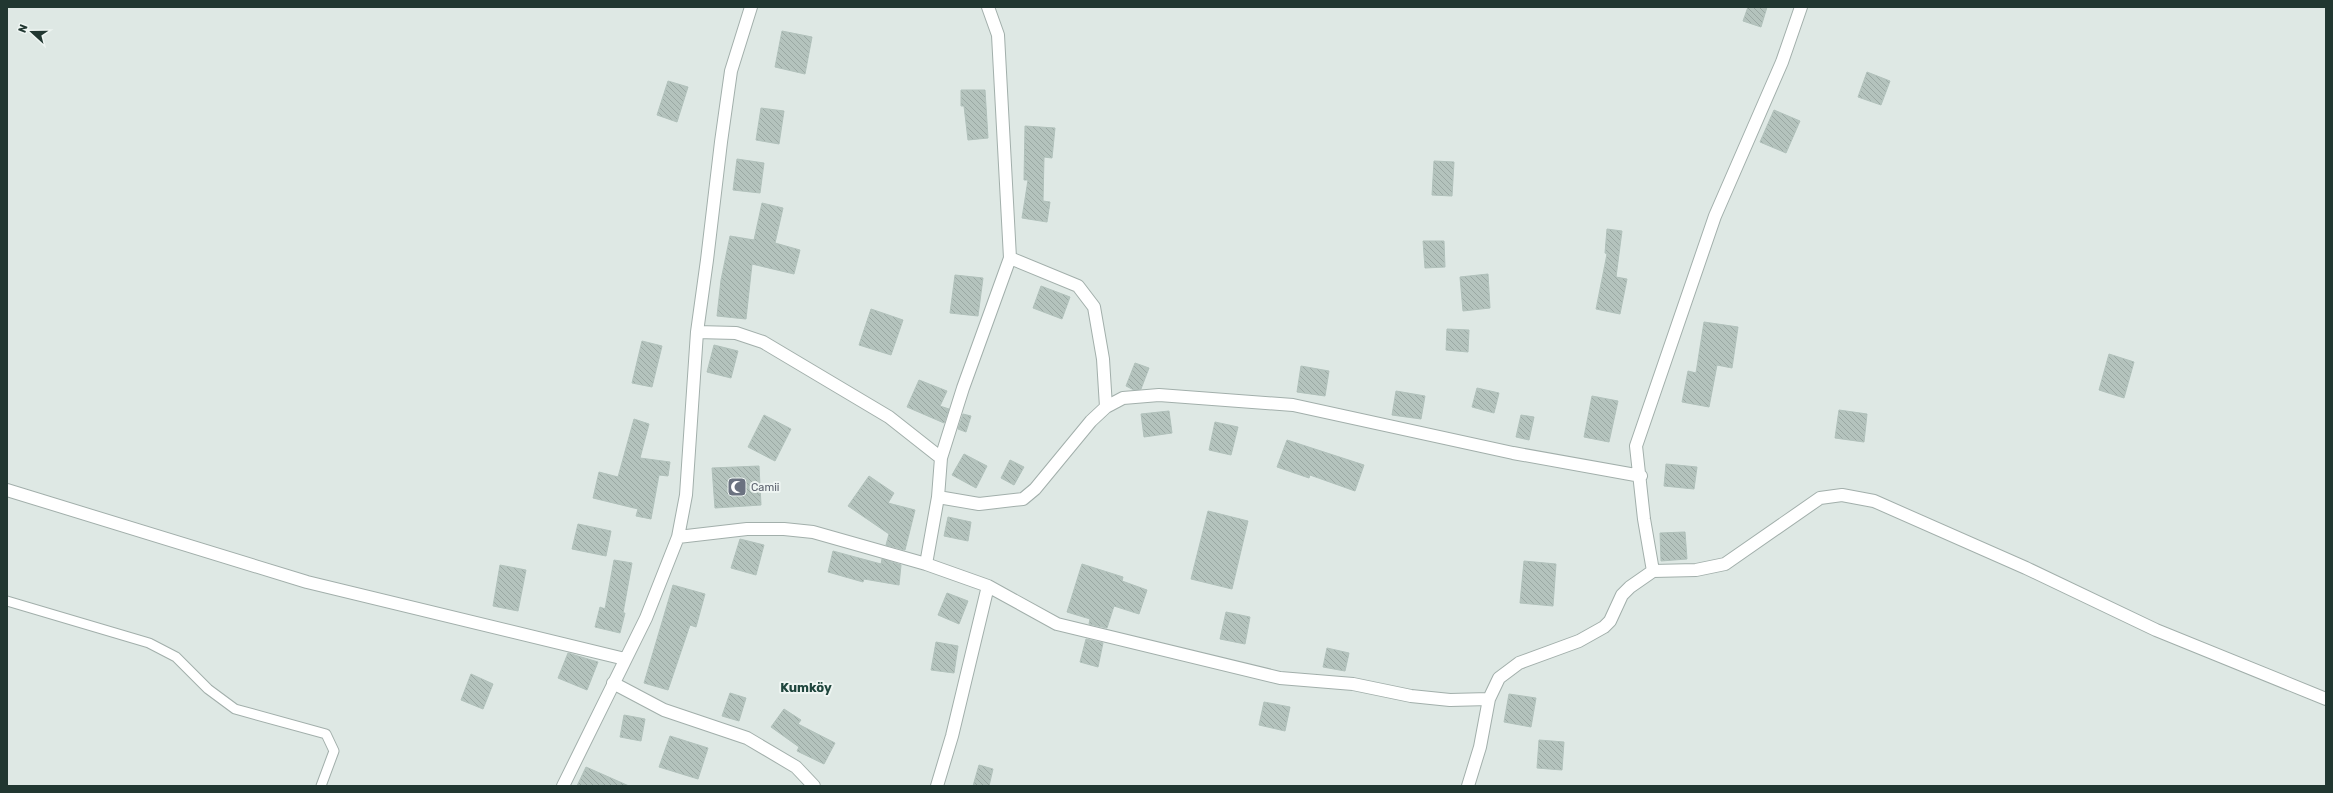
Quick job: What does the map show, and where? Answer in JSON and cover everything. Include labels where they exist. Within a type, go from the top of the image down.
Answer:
[{"type":"street","points":[[563,786],[646,618],[678,537],[686,495],[697,332],[731,71],[751,7]]},
{"type":"street","points":[[926,564],[938,496],[941,458],[963,388],[1010,258],[998,34],[988,7]]},
{"type":"street","points":[[1653,571],[1644,519],[1641,476],[1636,446],[1715,216],[1782,62],[1801,7]]},
{"type":"street","points":[[1010,258],[1078,286],[1094,307],[1103,360],[1106,407]]},
{"type":"street","points":[[697,332],[736,333],[763,342],[889,417],[941,458]]},
{"type":"street","points":[[938,496],[979,504],[1023,499],[1035,489],[1091,421],[1106,407],[1123,398],[1160,395],[1293,405],[1512,453],[1641,476]]},
{"type":"street","points":[[7,490],[307,582],[626,659]]},
{"type":"street","points":[[1468,786],[1480,747],[1488,699],[1499,678],[1519,663],[1579,641],[1604,628],[1610,621],[1622,595],[1630,587],[1653,571],[1696,570],[1725,564],[1820,498],[1842,495],[1874,501],[2026,568],[2156,630],[2326,699]]},
{"type":"street","points":[[678,537],[747,529],[784,529],[812,532],[926,564],[988,586],[1057,624],[1280,678],[1352,684],[1411,696],[1450,700],[1488,699]]},
{"type":"street","points":[[937,786],[952,736],[988,586]]},
{"type":"street","points":[[613,683],[664,710],[747,738],[796,767],[814,786]]},
{"type":"lane","points":[[7,601],[149,643],[176,657],[208,689],[235,709],[326,734],[334,751],[321,786]]},
{"type":"building","points":[[1748,7],[1767,7],[1761,27],[1743,21]]},
{"type":"building","points":[[782,31],[812,37],[805,74],[775,67]]},
{"type":"building","points":[[1867,72],[1890,81],[1881,105],[1858,97]]},
{"type":"building","points":[[668,81],[688,87],[677,122],[657,115]]},
{"type":"building","points":[[961,90],[985,90],[988,138],[968,140],[964,106],[961,106]]},
{"type":"building","points":[[761,108],[784,111],[779,144],[756,140]]},
{"type":"building","points":[[1774,110],[1800,121],[1786,153],[1760,142]]},
{"type":"building","points":[[1025,126],[1055,128],[1052,158],[1044,157],[1043,201],[1050,202],[1047,222],[1022,218],[1028,180],[1024,180]]},
{"type":"building","points":[[737,159],[764,163],[760,193],[733,190]]},
{"type":"building","points":[[1434,161],[1454,162],[1452,196],[1432,195]]},
{"type":"building","points":[[762,203],[783,208],[775,243],[800,250],[794,274],[752,264],[746,319],[717,316],[721,280],[730,236],[754,240]]},
{"type":"building","points":[[1607,229],[1622,231],[1616,277],[1627,279],[1620,314],[1596,309],[1607,254],[1605,253]]},
{"type":"building","points":[[1423,241],[1444,241],[1445,267],[1425,268]]},
{"type":"building","points":[[1488,274],[1490,308],[1463,311],[1460,277]]},
{"type":"building","points":[[955,275],[983,278],[978,316],[950,313]]},
{"type":"building","points":[[1041,286],[1070,297],[1062,319],[1033,308]]},
{"type":"building","points":[[871,309],[903,320],[891,355],[859,345]]},
{"type":"building","points":[[1704,322],[1738,327],[1732,368],[1717,365],[1709,407],[1682,402],[1688,371],[1696,373]]},
{"type":"building","points":[[1447,329],[1469,330],[1468,352],[1446,350]]},
{"type":"building","points":[[642,341],[662,346],[652,387],[632,383]]},
{"type":"building","points":[[714,345],[738,351],[731,378],[707,372]]},
{"type":"building","points":[[2109,354],[2134,362],[2124,398],[2099,390]]},
{"type":"building","points":[[1135,363],[1149,368],[1141,389],[1134,390],[1126,386]]},
{"type":"building","points":[[1301,366],[1329,371],[1325,396],[1297,392]]},
{"type":"building","points":[[919,380],[947,391],[940,406],[949,409],[944,423],[907,407]]},
{"type":"building","points":[[1477,388],[1499,393],[1494,413],[1472,407]]},
{"type":"building","points":[[1396,391],[1425,396],[1421,419],[1392,415]]},
{"type":"building","points":[[1592,396],[1618,401],[1609,442],[1584,437]]},
{"type":"building","points":[[1839,410],[1867,414],[1864,442],[1835,438]]},
{"type":"building","points":[[1169,411],[1172,433],[1144,437],[1141,414]]},
{"type":"building","points":[[963,414],[971,416],[966,432],[958,429]]},
{"type":"building","points":[[764,415],[791,429],[775,461],[748,447]]},
{"type":"building","points":[[1521,415],[1534,417],[1529,440],[1516,437]]},
{"type":"building","points":[[634,419],[649,424],[640,458],[670,462],[668,476],[659,475],[651,519],[636,516],[638,509],[593,498],[599,472],[618,477]]},
{"type":"building","points":[[1215,422],[1238,427],[1231,455],[1209,450]]},
{"type":"building","points":[[1287,440],[1364,465],[1355,491],[1310,475],[1309,478],[1277,467]]},
{"type":"building","points":[[964,454],[987,466],[976,488],[952,475]]},
{"type":"building","points":[[1010,460],[1024,467],[1014,485],[1001,478]]},
{"type":"building","points":[[1666,464],[1697,467],[1694,489],[1664,486]]},
{"type":"building","name":"Camii","points":[[759,466],[761,505],[715,508],[712,468]]},
{"type":"building","points":[[869,476],[894,493],[888,503],[915,510],[905,550],[886,545],[889,534],[848,506]]},
{"type":"building","points":[[1208,511],[1248,521],[1232,589],[1191,579]]},
{"type":"building","points":[[948,517],[971,522],[968,541],[944,536]]},
{"type":"building","points":[[578,524],[611,531],[606,556],[572,549]]},
{"type":"building","points":[[1685,532],[1687,559],[1661,561],[1660,533]]},
{"type":"building","points":[[740,539],[764,545],[756,575],[731,568]]},
{"type":"building","points":[[833,551],[881,564],[882,559],[901,565],[899,585],[864,579],[863,582],[828,572]]},
{"type":"building","points":[[614,560],[632,563],[623,613],[625,613],[620,633],[595,627],[600,607],[605,609]]},
{"type":"building","points":[[1524,561],[1556,564],[1553,606],[1520,603]]},
{"type":"building","points":[[1082,564],[1123,577],[1122,581],[1147,590],[1139,614],[1114,606],[1107,628],[1089,624],[1090,619],[1067,612]]},
{"type":"building","points":[[500,565],[526,570],[518,611],[493,606]]},
{"type":"building","points":[[673,585],[705,594],[696,627],[690,625],[668,690],[644,683]]},
{"type":"building","points":[[947,593],[968,601],[959,624],[938,615]]},
{"type":"building","points":[[1226,612],[1250,617],[1245,644],[1220,639]]},
{"type":"building","points":[[1086,639],[1103,643],[1098,667],[1080,662]]},
{"type":"building","points":[[936,642],[958,646],[954,673],[931,670]]},
{"type":"building","points":[[1327,648],[1349,653],[1345,671],[1323,667]]},
{"type":"building","points":[[568,653],[598,662],[587,690],[558,678]]},
{"type":"building","points":[[471,674],[493,684],[483,709],[461,700]]},
{"type":"building","points":[[730,693],[746,698],[739,721],[722,716]]},
{"type":"building","points":[[1509,694],[1536,698],[1531,727],[1504,722]]},
{"type":"building","points":[[1264,702],[1290,707],[1285,731],[1259,725]]},
{"type":"building","points":[[784,709],[801,720],[798,724],[835,743],[824,764],[797,751],[799,747],[771,727]]},
{"type":"building","points":[[624,715],[645,719],[641,741],[620,737]]},
{"type":"building","points":[[670,736],[708,748],[698,779],[659,767]]},
{"type":"building","points":[[1539,740],[1564,742],[1562,770],[1537,768]]},
{"type":"building","points":[[979,765],[993,769],[989,786],[973,786]]},
{"type":"building","points":[[586,767],[629,786],[577,786]]},
{"type":"place","name":"Camii","points":[[737,487]]},
{"type":"district","name":"Kumköy","points":[[806,687]]}]
